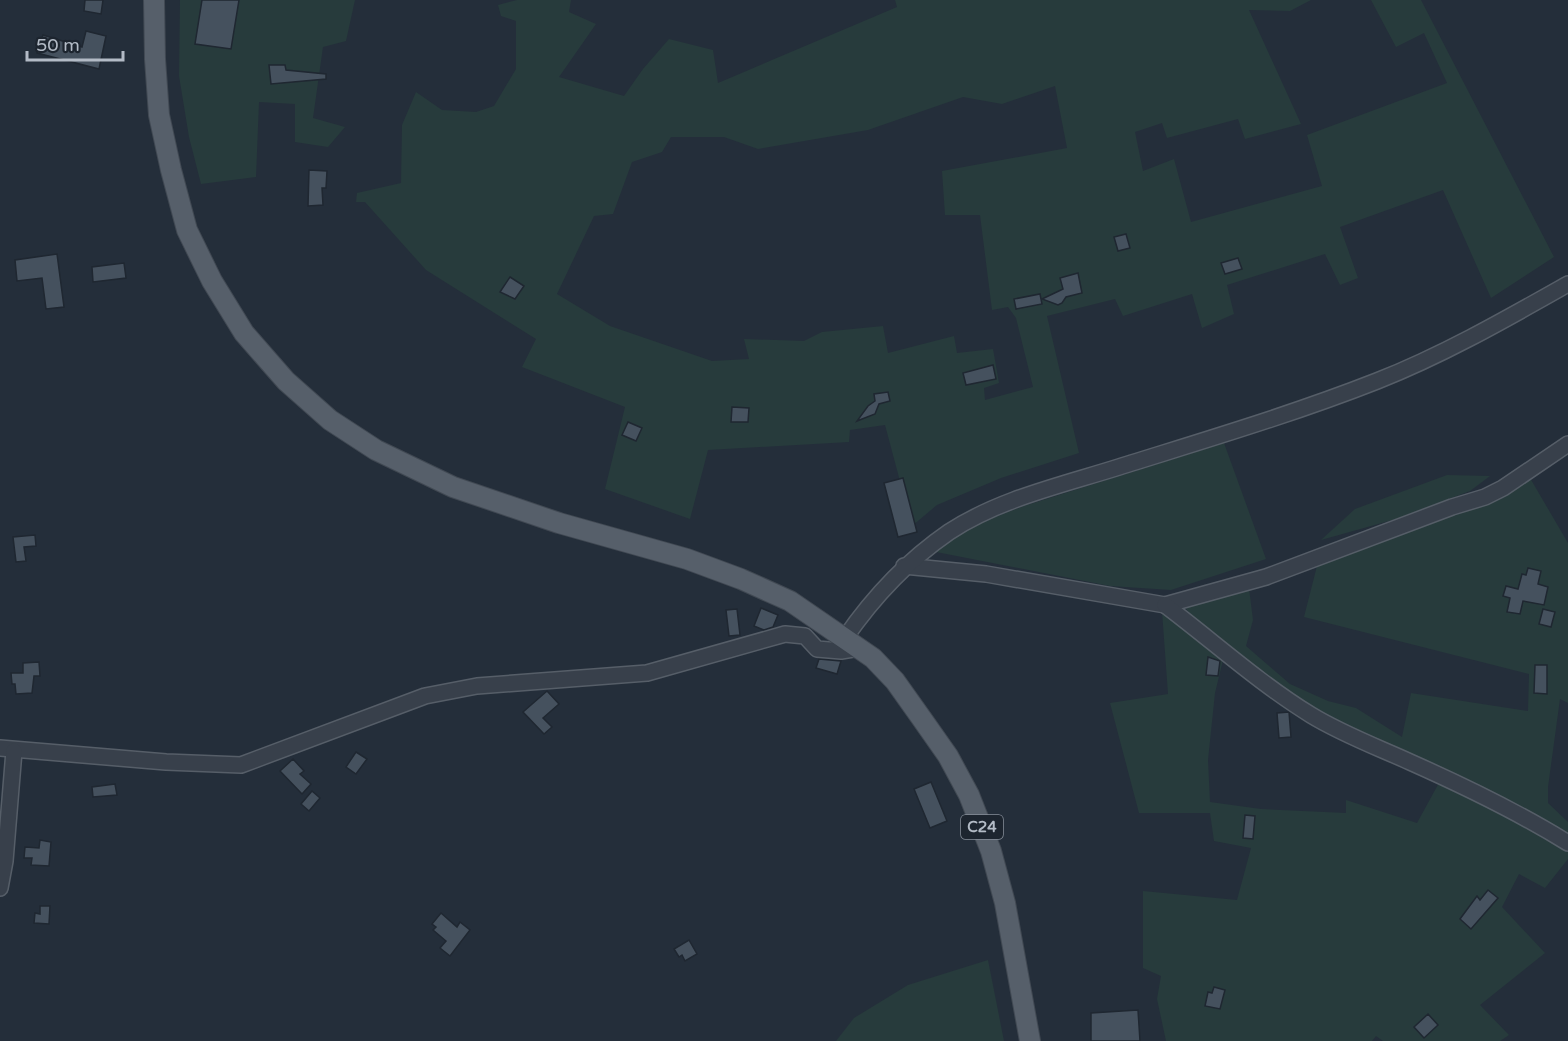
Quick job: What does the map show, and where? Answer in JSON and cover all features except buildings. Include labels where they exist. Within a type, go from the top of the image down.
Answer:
[{"type":"main road","name":"C24","points":[[154,0],[159,115],[187,230],[212,281],[244,333],[286,381],[330,420],[376,450],[453,487],[741,579],[790,601],[873,658],[895,681],[948,756],[969,795],[991,850],[1005,903],[1030,1041]]},
{"type":"street","points":[[0,888],[4,861],[7,750],[166,762],[241,765],[415,700],[477,686],[647,673],[784,634],[805,636],[817,650],[841,651],[852,643],[865,609],[904,566],[951,531],[1031,494],[1217,437],[1378,380],[1453,346],[1568,285]]},
{"type":"street","points":[[904,566],[986,574],[1165,605],[1266,577],[1452,507],[1485,497],[1503,488],[1568,444]]},
{"type":"street","points":[[1165,605],[1260,680],[1311,715],[1340,731],[1472,791],[1568,843]]},
{"type":"green space","points":[[180,0],[355,0],[346,41],[323,47],[313,118],[345,127],[328,147],[295,142],[295,104],[259,102],[256,177],[201,184],[189,137],[179,76]]},
{"type":"green space","points":[[517,0],[571,0],[569,12],[596,24],[559,77],[624,96],[643,69],[669,39],[713,50],[718,83],[897,7],[895,0],[1311,0],[1290,11],[1249,10],[1301,124],[1245,139],[1238,119],[1167,138],[1162,123],[1135,132],[1143,171],[1174,159],[1191,222],[1322,186],[1307,135],[1447,83],[1424,33],[1396,47],[1371,0],[1421,0],[1554,257],[1491,298],[1443,190],[1340,227],[1358,278],[1340,285],[1325,254],[1227,285],[1234,314],[1202,328],[1192,294],[1123,316],[1115,299],[1047,316],[1079,453],[1001,478],[937,505],[912,526],[885,425],[850,430],[849,442],[708,450],[690,519],[605,489],[625,407],[522,367],[536,339],[426,270],[365,202],[356,202],[357,193],[401,183],[402,125],[416,92],[442,110],[476,112],[494,106],[516,69],[516,21],[501,16],[498,5]],"holes":[[[1055,86],[1067,148],[942,171],[945,215],[980,215],[992,310],[1008,307],[1016,318],[1033,387],[985,400],[984,388],[999,383],[993,349],[957,353],[954,336],[888,353],[883,326],[822,332],[804,341],[744,339],[749,359],[712,361],[610,326],[557,294],[594,216],[613,214],[632,162],[662,152],[671,137],[724,137],[758,149],[868,130],[963,97],[1002,104]]]},
{"type":"green space","points":[[1224,443],[1266,559],[1171,590],[1110,586],[931,551],[964,529],[1024,506]]},
{"type":"green space","points":[[1447,475],[1490,476],[1470,491],[1396,519],[1321,540],[1355,509]]},
{"type":"green space","points":[[1530,478],[1568,543],[1568,703],[1560,699],[1548,787],[1548,803],[1568,822],[1568,836],[1366,738],[1302,702],[1195,620],[1183,605],[1249,588],[1253,620],[1246,646],[1290,684],[1328,701],[1356,708],[1402,737],[1411,693],[1528,711],[1529,674],[1304,617],[1318,562],[1494,501]]},
{"type":"green space","points":[[1162,611],[1224,656],[1215,693],[1208,760],[1210,802],[1261,809],[1346,813],[1346,800],[1417,823],[1440,781],[1512,816],[1568,850],[1568,859],[1545,888],[1519,874],[1502,907],[1545,953],[1480,1005],[1509,1035],[1500,1041],[1383,1041],[1376,1036],[1372,1041],[1166,1041],[1157,999],[1161,976],[1143,968],[1143,891],[1237,900],[1251,848],[1214,841],[1210,813],[1139,813],[1110,703],[1168,694]]},
{"type":"green space","points":[[988,960],[1004,1041],[836,1041],[854,1018],[908,985]]}]
